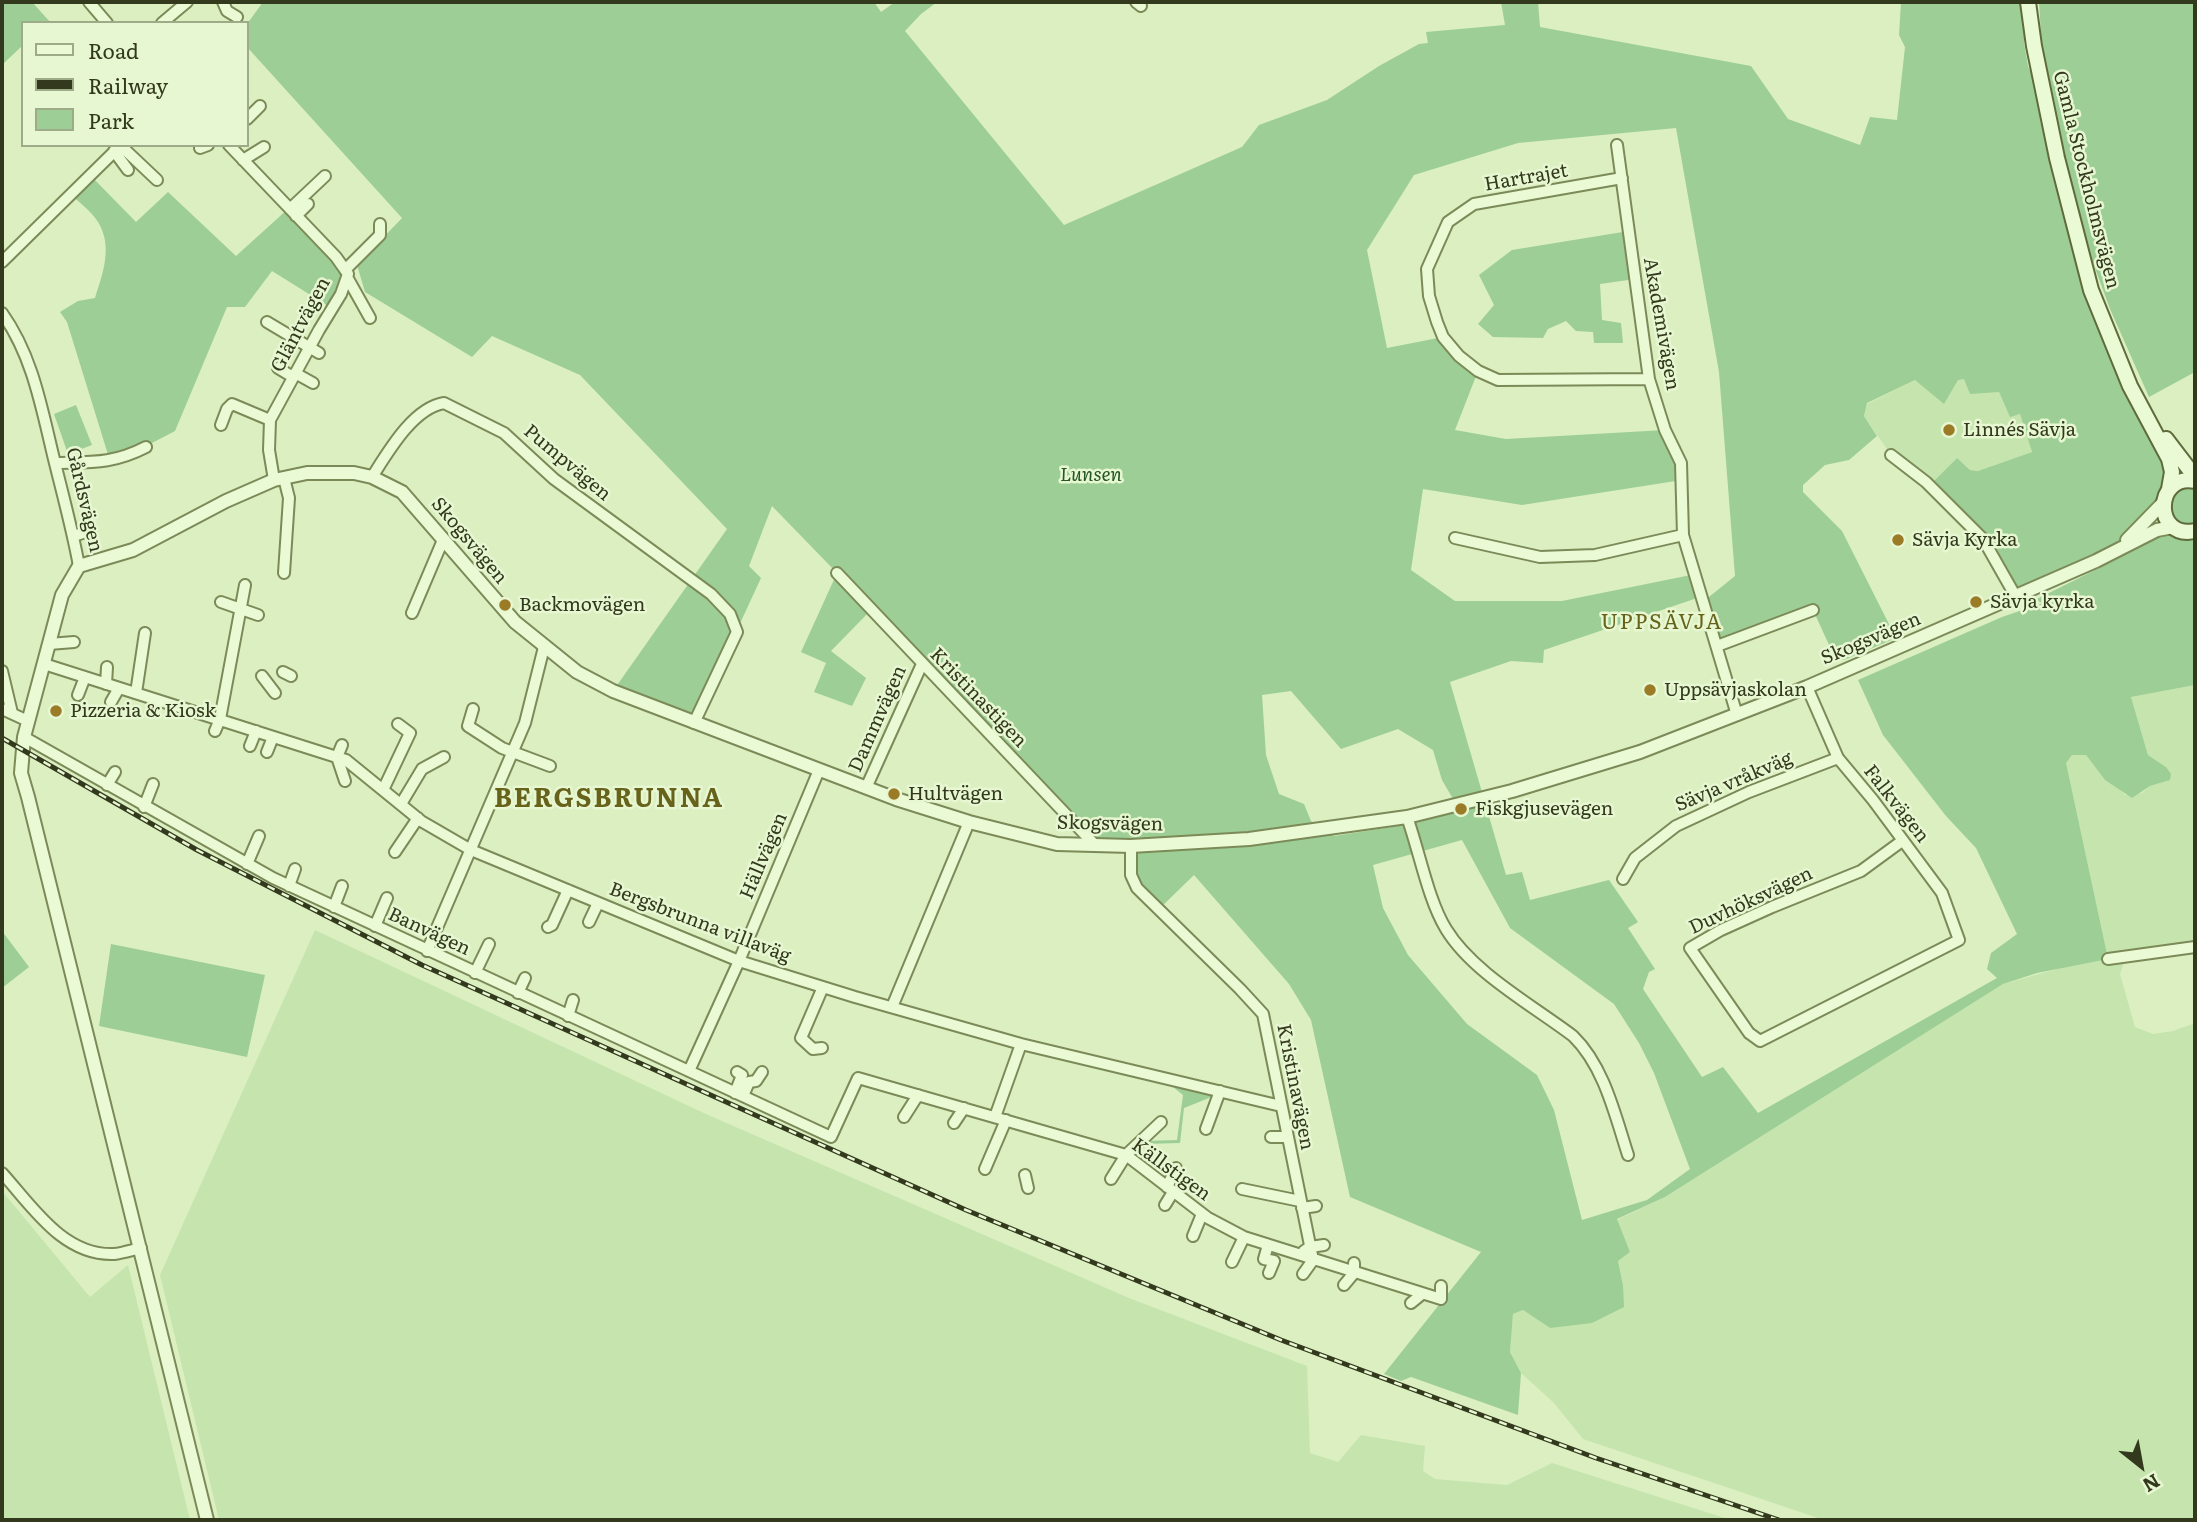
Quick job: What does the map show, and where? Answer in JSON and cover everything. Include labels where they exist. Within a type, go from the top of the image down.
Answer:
[{"type":"main road","name":"Gamla Stockholmsvägen","points":[[2028,2],[2034,46],[2057,158],[2091,290],[2130,386],[2195,479]]},
{"type":"main road","name":"Gamla Stockholmsvägen","points":[[2034,46],[2035,2]]},
{"type":"main road","name":"Gamla Stockholmsvägen","points":[[2138,399],[2171,467],[2169,489]]},
{"type":"main road","points":[[2193,534],[2173,527],[2164,515],[2163,503],[2169,489],[2180,481],[2195,479]]},
{"type":"street","points":[[89,2],[105,21]]},
{"type":"street","points":[[164,21],[187,2]]},
{"type":"street","points":[[223,2],[227,11],[237,17]]},
{"type":"street","points":[[248,117],[260,106]]},
{"type":"street","name":"Akademivägen","points":[[1617,145],[1649,379],[1665,430],[1681,463],[1683,535],[1737,715]]},
{"type":"street","points":[[118,147],[128,170]]},
{"type":"street","points":[[118,147],[157,180]]},
{"type":"street","points":[[2,262],[118,147]]},
{"type":"street","name":"Gläntvägen","points":[[231,147],[245,166],[341,254],[346,274],[341,294],[312,333],[314,351],[294,375],[270,419],[269,442],[279,479],[289,498],[284,573]]},
{"type":"street","points":[[245,166],[264,147]]},
{"type":"street","points":[[290,209],[326,176]]},
{"type":"street","name":"Hartrajet","points":[[1622,178],[1474,204],[1448,222],[1427,270],[1429,296],[1443,337],[1459,356],[1478,371],[1498,380],[1649,379]]},
{"type":"street","points":[[70,181],[70,194]]},
{"type":"street","points":[[290,209],[295,194]]},
{"type":"street","points":[[290,209],[308,204]]},
{"type":"street","points":[[370,318],[346,274],[380,235],[380,224]]},
{"type":"street","name":"Gårdsvägen","points":[[2,313],[19,338],[28,359],[74,536],[79,566],[62,595],[28,720],[20,773],[207,1520]]},
{"type":"street","points":[[267,322],[314,351]]},
{"type":"street","points":[[278,368],[313,383]]},
{"type":"street","name":"Pumpvägen","points":[[372,477],[404,429],[435,404],[443,403],[504,433],[554,479],[710,594],[730,614],[737,632],[694,723]]},
{"type":"street","points":[[218,421],[221,425],[225,405],[236,405],[270,419]]},
{"type":"street","points":[[269,442],[282,441]]},
{"type":"street","points":[[55,463],[110,461],[146,447]]},
{"type":"street","points":[[1891,455],[1926,482],[1983,539],[2016,597]]},
{"type":"street","name":"Skogsvägen","points":[[79,566],[132,550],[226,501],[279,479],[319,473],[354,473],[372,477],[402,492],[515,622],[577,672],[613,691],[866,788],[969,822],[1057,844],[1130,846],[1250,839],[1407,817],[1578,772],[1640,752],[1807,687],[2016,597],[2157,530],[2173,527]]},
{"type":"street","name":"Skogsvägen","points":[[2096,561],[2130,538],[2163,503]]},
{"type":"street","points":[[74,536],[91,530]]},
{"type":"street","points":[[1455,538],[1541,558],[1595,555],[1683,535]]},
{"type":"street","points":[[412,613],[443,540]]},
{"type":"street","name":"Kristinastigen","points":[[837,573],[1095,845]]},
{"type":"street","points":[[215,731],[227,718],[245,585]]},
{"type":"street","points":[[221,603],[258,615]]},
{"type":"street","points":[[1717,646],[1813,610]]},
{"type":"street","points":[[136,693],[145,633]]},
{"type":"street","points":[[50,644],[74,642]]},
{"type":"street","points":[[427,951],[435,921],[471,849],[525,723],[544,647]]},
{"type":"street","name":"Bergsbrunna villaväg","points":[[44,664],[136,693],[155,704],[227,718],[256,731],[346,760],[367,783],[383,790],[418,818],[459,836],[471,849],[510,861],[560,890],[598,902],[738,961],[1021,1044],[1281,1106]]},
{"type":"street","name":"Dammvägen","points":[[866,788],[922,664]]},
{"type":"street","points":[[106,684],[107,667]]},
{"type":"street","points":[[2,671],[7,711],[28,720]]},
{"type":"street","points":[[262,676],[275,693]]},
{"type":"street","points":[[78,695],[85,677]]},
{"type":"street","name":"Falkvägen","points":[[1807,687],[1838,758],[1942,893],[1959,940]]},
{"type":"street","points":[[111,702],[120,688]]},
{"type":"street","points":[[208,715],[211,703]]},
{"type":"street","points":[[473,709],[468,726],[502,748],[550,766]]},
{"type":"street","points":[[383,790],[410,733],[398,724]]},
{"type":"street","points":[[250,746],[256,731]]},
{"type":"street","name":"Banvägen","points":[[24,737],[86,770],[144,807],[188,825],[247,864],[289,886],[568,1016],[619,1033],[664,1060],[831,1138],[841,1125],[850,1096]]},
{"type":"street","points":[[267,752],[273,737]]},
{"type":"street","points":[[342,745],[337,757],[345,781]]},
{"type":"street","points":[[401,804],[422,769],[444,757]]},
{"type":"street","name":"Sävja vråkväg","points":[[1623,879],[1635,858],[1676,825],[1749,792],[1838,758]]},
{"type":"street","name":"Hällvägen","points":[[689,1071],[819,770]]},
{"type":"street","points":[[107,785],[115,772]]},
{"type":"street","points":[[144,807],[153,784]]},
{"type":"street","points":[[1407,817],[1420,853],[1430,894],[1445,928],[1471,962],[1564,1029],[1587,1050],[1612,1103],[1628,1155]]},
{"type":"street","points":[[395,852],[418,818]]},
{"type":"street","points":[[892,1007],[969,822]]},
{"type":"street","points":[[247,864],[259,836]]},
{"type":"street","name":"Duvhöksvägen","points":[[1902,841],[1861,872],[1746,919],[1689,948],[1749,1033],[1760,1041],[1959,940]]},
{"type":"street","name":"Kristinavägen","points":[[1130,846],[1131,875],[1137,888],[1263,1014],[1313,1260]]},
{"type":"street","points":[[289,886],[295,869]]},
{"type":"street","points":[[334,907],[342,886]]},
{"type":"street","points":[[548,927],[552,925],[560,890]]},
{"type":"street","points":[[375,926],[387,898]]},
{"type":"street","points":[[589,922],[598,902]]},
{"type":"street","points":[[475,973],[489,944]]},
{"type":"street","points":[[2108,959],[2195,947]]},
{"type":"street","points":[[518,993],[525,978]]},
{"type":"street","points":[[822,1048],[813,1049],[801,1038],[823,987]]},
{"type":"street","points":[[568,1016],[573,1000]]},
{"type":"street","points":[[985,1169],[1021,1044]]},
{"type":"street","points":[[664,1060],[668,1048]]},
{"type":"street","points":[[737,1072],[742,1075],[739,1094]]},
{"type":"street","points":[[739,1094],[762,1072]]},
{"type":"street","name":"Källstigen","points":[[850,1096],[858,1078],[884,1082],[918,1095],[934,1094],[947,1109],[964,1108],[1061,1132],[1126,1155],[1202,1214],[1230,1224],[1244,1237],[1263,1240],[1313,1260],[1354,1268],[1441,1299],[1441,1286]]},
{"type":"street","points":[[1206,1129],[1220,1091]]},
{"type":"street","points":[[838,1094],[850,1096]]},
{"type":"street","points":[[904,1117],[918,1095]]},
{"type":"street","points":[[954,1123],[964,1108]]},
{"type":"street","points":[[1111,1179],[1126,1155],[1161,1122]]},
{"type":"street","points":[[1270,1137],[1287,1137]]},
{"type":"street","points":[[1165,1205],[1176,1168]]},
{"type":"street","points":[[2,1173],[63,1240],[86,1250],[113,1254],[141,1248]]},
{"type":"street","points":[[1025,1175],[1028,1188]]},
{"type":"street","name":"Källstigen","points":[[1242,1189],[1301,1205]]},
{"type":"street","points":[[1301,1205],[1316,1206]]},
{"type":"street","points":[[1193,1236],[1202,1214]]},
{"type":"street","points":[[1232,1262],[1244,1237]]},
{"type":"street","points":[[1263,1240],[1264,1259],[1274,1261],[1269,1273]]},
{"type":"street","points":[[1299,1255],[1310,1247],[1324,1245]]},
{"type":"street","points":[[1303,1274],[1313,1260]]},
{"type":"street","points":[[1344,1285],[1354,1268]]},
{"type":"street","points":[[1411,1303],[1416,1289]]},
{"type":"green space","points":[[2,2],[32,2],[49,21],[21,21],[21,47],[2,65]]},
{"type":"green space","name":"Lunsen","points":[[263,2],[874,2],[881,12],[895,2],[937,2],[905,31],[1064,225],[1242,147],[1259,125],[1327,100],[1379,66],[1419,44],[1428,43],[1426,32],[1505,25],[1501,2],[1538,2],[1540,27],[1751,66],[1788,119],[1860,145],[1870,117],[1897,120],[1905,47],[1899,35],[1901,2],[2023,2],[2027,27],[2024,43],[2028,66],[2035,83],[2065,216],[2168,467],[2164,488],[2152,510],[2120,540],[2057,574],[2018,587],[1944,498],[1934,481],[1957,458],[1970,470],[1978,471],[2032,452],[2020,414],[2010,417],[1999,392],[1970,394],[1964,379],[1958,380],[1944,404],[1915,380],[1867,403],[1864,416],[1877,436],[1849,460],[1825,465],[1803,485],[1803,492],[1842,531],[1896,638],[1844,660],[1836,660],[1813,610],[1717,646],[1704,601],[1735,576],[1719,372],[1676,128],[1518,143],[1414,175],[1367,250],[1387,348],[1443,337],[1478,371],[1455,430],[1506,439],[1665,430],[1682,480],[1522,505],[1423,489],[1411,570],[1455,601],[1562,601],[1696,574],[1703,596],[1544,650],[1543,663],[1511,661],[1450,682],[1506,875],[1522,872],[1530,900],[1609,880],[1638,922],[1628,928],[1655,969],[1649,972],[1643,989],[1702,1077],[1723,1067],[1758,1113],[1997,978],[1987,969],[1991,953],[2017,934],[1976,848],[1946,816],[1883,735],[1858,680],[2002,617],[2043,603],[2035,600],[2121,557],[2119,555],[2164,531],[2195,541],[2195,685],[2131,697],[2148,755],[2166,767],[2171,774],[2170,780],[2150,786],[2132,798],[2105,780],[2086,755],[2072,755],[2066,763],[2108,959],[2037,973],[2003,984],[1665,1197],[1617,1219],[1630,1252],[1618,1261],[1624,1307],[1592,1323],[1550,1328],[1523,1310],[1513,1314],[1510,1352],[1521,1373],[1518,1415],[1411,1377],[1401,1381],[1384,1374],[1481,1252],[1350,1197],[1311,1020],[1289,984],[1194,875],[1158,910],[1137,888],[1130,846],[1095,845],[871,610],[831,651],[866,678],[852,706],[814,692],[826,663],[801,652],[837,573],[772,506],[749,566],[761,578],[694,723],[613,691],[727,529],[580,375],[492,336],[472,357],[365,292],[357,265],[402,218],[248,48],[248,23]],"holes":[[[1291,691],[1341,749],[1398,729],[1433,750],[1442,780],[1460,811],[1410,824],[1334,836],[1311,821],[1304,804],[1279,794],[1266,755],[1262,695]],[[1462,840],[1510,928],[1614,1004],[1639,1043],[1654,1073],[1690,1169],[1647,1200],[1582,1220],[1554,1110],[1537,1075],[1467,1024],[1408,955],[1383,908],[1373,865]]]},
{"type":"green space","points":[[2039,2],[2195,2],[2195,372],[2149,397],[2110,309],[2089,252],[2068,176],[2042,50]]},
{"type":"green space","points":[[90,175],[136,222],[168,192],[236,256],[289,208],[348,274],[333,309],[272,271],[245,307],[227,307],[175,431],[125,457],[110,461],[67,322],[60,312],[78,301],[95,298],[105,260],[103,231],[92,215],[70,194]]},
{"type":"green space","points":[[1629,231],[1635,279],[1600,284],[1602,320],[1621,323],[1623,343],[1594,343],[1593,332],[1576,331],[1566,321],[1548,329],[1543,338],[1493,337],[1478,324],[1494,305],[1479,275],[1512,250]]},
{"type":"green space","name":"Linnés Sävja","points":[[1964,379],[1999,392],[2010,416],[2020,414],[2032,452],[1978,471],[1970,470],[1957,458],[1934,481],[1927,474],[1891,455],[1864,416],[1867,404],[1915,380]]},
{"type":"green space","points":[[76,405],[92,445],[68,454],[54,414]]},
{"type":"green space","points":[[2195,486],[2195,526],[2188,527],[2173,519],[2170,498],[2176,489]]},
{"type":"green space","points":[[2195,685],[2195,947],[2126,956],[2120,974],[2135,1027],[2153,1034],[2173,1031],[2195,1023],[2195,1520],[1824,1520],[1583,1439],[1554,1403],[1521,1373],[1510,1352],[1513,1314],[1523,1310],[1550,1328],[1623,1285],[1618,1261],[1630,1252],[1617,1220],[1665,1197],[2003,984],[2068,966],[2083,851],[2065,762],[2072,755],[2086,755],[2105,780],[2117,786],[2125,795],[2142,793],[2150,786],[2160,783],[2166,767],[2148,755],[2131,697]]},
{"type":"green space","points":[[315,930],[708,1115],[1129,1298],[1307,1366],[1310,1453],[1338,1462],[1361,1435],[1425,1446],[1423,1471],[1435,1479],[1507,1485],[1552,1463],[1731,1520],[219,1520],[160,1275]]},
{"type":"green space","points":[[2,931],[29,967],[2,988]]},
{"type":"green space","points":[[111,944],[265,975],[247,1057],[99,1026]]},
{"type":"green space","points":[[1173,1087],[1214,1096],[1184,1108],[1180,1143],[1141,1144],[1143,1141],[1177,1140],[1183,1095]]},
{"type":"green space","points":[[2,1191],[90,1297],[128,1265],[190,1520],[2,1520]]},
{"type":"railway","points":[[2,738],[197,850],[422,965],[966,1210],[1281,1340],[1596,1458],[1779,1520]]},
{"type":"place","name":"Linnés Sävja","points":[[1949,430]]},
{"type":"place","name":"Sävja Kyrka","points":[[1898,540]]},
{"type":"place","name":"Sävja kyrka","points":[[1976,602]]},
{"type":"place","name":"Backmovägen","points":[[505,605]]},
{"type":"place","name":"Uppsävjaskolan","points":[[1650,690]]},
{"type":"place","name":"Pizzeria & Kiosk","points":[[56,711]]},
{"type":"place","name":"Hultvägen","points":[[894,794]]},
{"type":"place","name":"Fiskgjusevägen","points":[[1461,809]]},
{"type":"district","name":"UPPSÄVJA","points":[[1662,623]]},
{"type":"district","name":"BERGSBRUNNA","points":[[609,799]]}]
